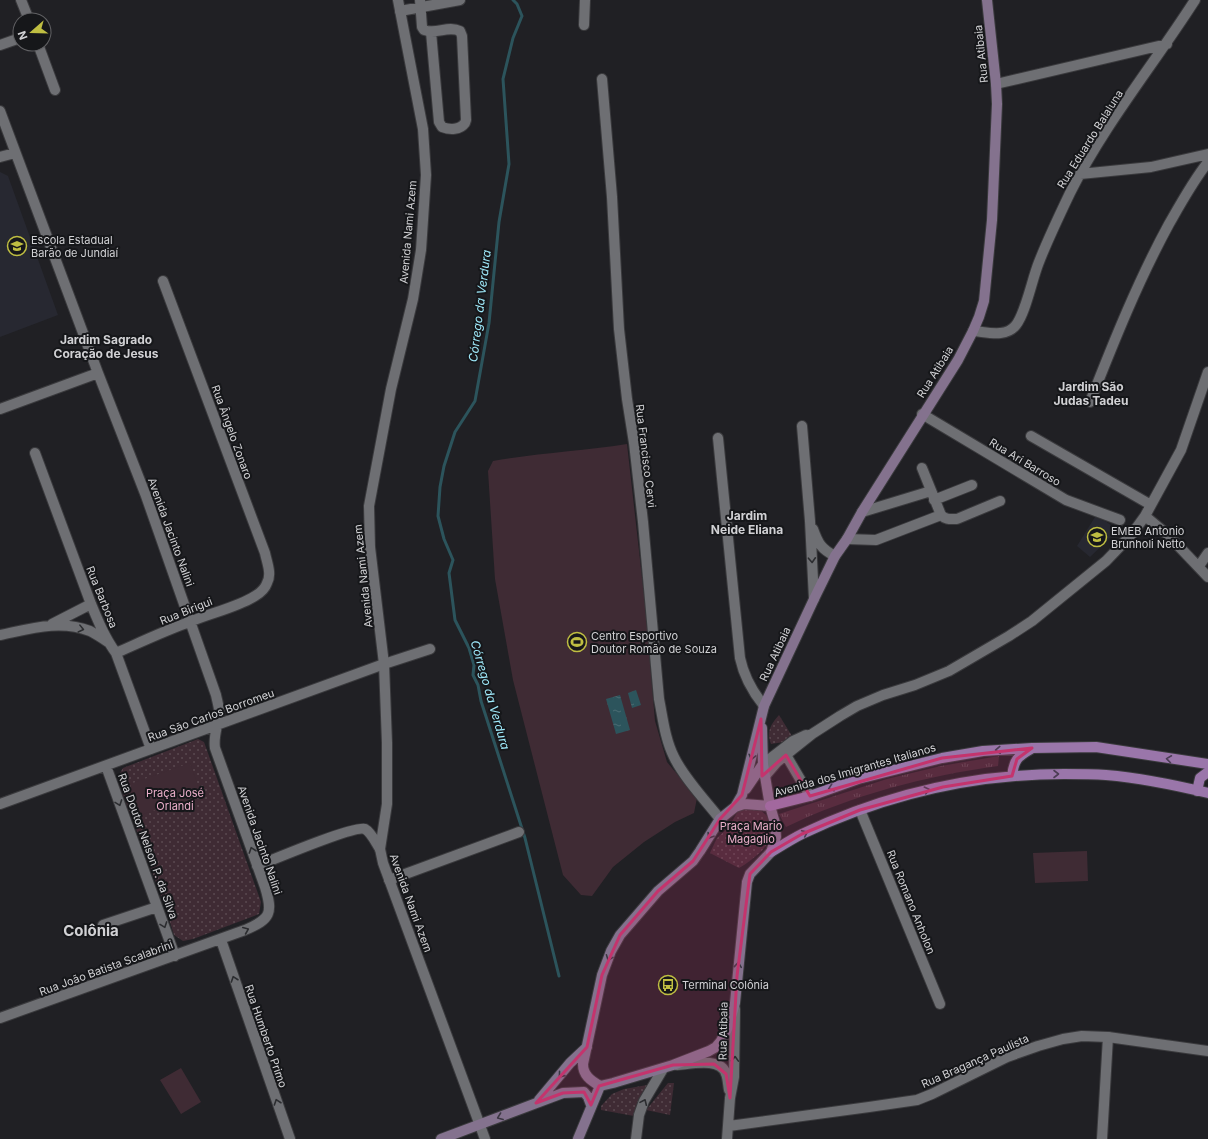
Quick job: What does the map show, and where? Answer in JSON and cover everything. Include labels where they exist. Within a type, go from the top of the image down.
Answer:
[{"type":"main road","name":"Rua Atibaia","points":[[735,807],[742,795],[764,706],[835,556],[847,539],[922,414],[958,360],[973,331],[984,301],[995,159],[996,84],[987,0]]},
{"type":"main road","name":"Rua Atibaia","points":[[735,1004],[747,882],[750,874],[771,852],[776,838],[775,823],[770,806],[763,764],[761,719]]},
{"type":"main road","name":"Avenida dos Imigrantes Italianos","points":[[770,806],[810,796],[858,779],[942,758],[983,751],[1032,748],[1096,747],[1208,764]]},
{"type":"main road","points":[[1012,776],[1013,764],[1017,759],[1032,748]]},
{"type":"main road","points":[[742,795],[763,764]]},
{"type":"main road","points":[[1197,791],[1200,778],[1208,772]]},
{"type":"main road","points":[[771,852],[802,834],[860,810],[911,794],[988,779],[1012,776],[1055,774],[1106,775],[1165,784],[1208,793]]},
{"type":"main road","points":[[735,1004],[728,1026],[716,1047],[668,1067],[613,1084],[600,1086],[588,1078],[583,1069],[602,975],[611,951],[620,935],[658,891],[693,861],[720,819],[735,807],[744,804],[770,806]]},
{"type":"main road","points":[[536,1103],[570,1063],[587,1047]]},
{"type":"main road","points":[[578,1139],[600,1086]]},
{"type":"main road","points":[[441,1139],[563,1093],[584,1092],[591,1105]]},
{"type":"street","points":[[21,0],[26,12]]},
{"type":"street","name":"Avenida Nami Azem","points":[[398,0],[424,129],[426,175],[421,250],[413,299],[392,389],[369,506],[370,547],[384,664],[387,744],[387,804],[380,849],[389,880],[485,1139]]},
{"type":"street","points":[[400,11],[420,4],[460,0]]},
{"type":"street","points":[[584,0],[584,25]]},
{"type":"street","name":"Rua Eduardo Balaluna","points":[[973,331],[1004,333],[1017,325],[1022,315],[1039,262],[1069,194],[1110,125],[1167,44],[1195,0]]},
{"type":"street","points":[[420,4],[422,27],[424,30],[431,32],[455,28],[460,31],[462,36],[466,120],[460,128],[447,129],[442,127],[439,122],[431,32]]},
{"type":"street","points":[[0,45],[12,41]]},
{"type":"street","points":[[996,84],[1167,44]]},
{"type":"street","points":[[41,52],[55,90]]},
{"type":"street","name":"Rua Francisco Cervi","points":[[602,79],[612,197],[619,329],[639,487],[660,706],[663,724],[673,756],[720,819]]},
{"type":"street","name":"Avenida Jacinto Nalini","points":[[0,111],[98,373],[146,496],[219,706],[215,737],[216,748],[270,906],[268,914],[264,920],[220,940]]},
{"type":"street","points":[[0,157],[16,154]]},
{"type":"street","points":[[1080,174],[1151,167],[1208,154]]},
{"type":"street","points":[[1090,402],[1134,294],[1153,254],[1196,179],[1208,162]]},
{"type":"street","name":"Rua Ângelo Zonaro","points":[[164,282],[265,553],[269,570],[269,578],[263,590]]},
{"type":"street","points":[[765,776],[777,762],[812,734],[857,706],[942,674],[1009,636],[1032,620],[1106,561],[1132,534],[1151,506],[1181,450],[1208,372]]},
{"type":"street","points":[[0,409],[98,373]]},
{"type":"street","name":"Rua Ari Barroso","points":[[922,414],[1066,500],[1120,520]]},
{"type":"street","points":[[802,426],[810,521],[814,599]]},
{"type":"street","points":[[1031,436],[1151,506]]},
{"type":"street","points":[[718,438],[740,658],[747,681],[753,692],[764,706]]},
{"type":"street","name":"Rua Barbosa","points":[[35,453],[91,604],[108,642],[116,653],[151,749]]},
{"type":"street","points":[[922,468],[932,495],[944,518],[949,520],[957,520],[1000,502]]},
{"type":"street","points":[[862,512],[972,485]]},
{"type":"street","points":[[847,539],[876,540],[941,514]]},
{"type":"street","points":[[1145,516],[1168,535],[1208,577]]},
{"type":"street","points":[[810,521],[820,546],[826,552],[835,556]]},
{"type":"street","points":[[1198,566],[1208,553]]},
{"type":"street","name":"Rua Birigui","points":[[116,653],[190,621],[243,602],[254,597],[263,590]]},
{"type":"street","points":[[0,635],[50,625],[91,604]]},
{"type":"street","points":[[50,625],[80,628],[91,632],[108,642]]},
{"type":"street","name":"Rua São Carlos Borromeu","points":[[0,804],[384,664],[430,649]]},
{"type":"street","points":[[763,764],[792,741],[812,734]]},
{"type":"street","points":[[786,755],[810,796]]},
{"type":"street","name":"Rua Doutor Nelson P. da Silva","points":[[106,766],[175,956]]},
{"type":"street","name":"Rua Romano Anholon","points":[[860,810],[940,1004]]},
{"type":"street","points":[[257,866],[327,839],[359,829],[368,832],[380,849]]},
{"type":"street","points":[[389,880],[519,832]]},
{"type":"street","points":[[103,925],[157,907]]},
{"type":"street","name":"Rua João Batista Scalabrini","points":[[0,1018],[220,940]]},
{"type":"street","name":"Rua Humberto Primo","points":[[220,940],[290,1139]]},
{"type":"street","name":"Rua Atibaia","points":[[727,1139],[730,1098],[734,1077],[735,1004]]},
{"type":"street","name":"Rua Bragança Paulista","points":[[729,1126],[917,1100],[1007,1058],[1038,1046],[1063,1039],[1082,1036],[1108,1037],[1208,1051]]},
{"type":"street","points":[[1102,1139],[1108,1037]]},
{"type":"street","points":[[636,1139],[639,1115],[644,1101],[668,1067],[699,1063],[719,1065],[723,1068],[726,1074],[730,1098]]},
{"type":"highlighted area","points":[[761,719],[762,776],[786,755],[810,796],[942,758],[1032,748],[1017,759],[1012,776],[943,787],[860,810],[802,834],[771,852],[750,874],[737,976],[730,1098],[726,1074],[714,1064],[673,1065],[599,1086],[591,1105],[584,1092],[563,1093],[536,1103],[587,1047],[602,975],[620,935],[658,891],[693,861],[720,819],[742,795]]},
{"type":"shaded area","name":"Escola Estadual Barão de Jundiaí","points":[[0,172],[8,176],[58,315],[0,337]]},
{"type":"shaded area","name":"EMEB Antonio Brunholi Netto","points":[[1095,517],[1105,521],[1118,530],[1090,557],[1077,546]]},
{"type":"green space","name":"Centro Esportivo Doutor Romão de Souza","points":[[627,444],[645,604],[655,721],[667,762],[697,798],[694,813],[675,822],[644,842],[613,867],[592,896],[581,895],[563,875],[513,680],[495,579],[488,471],[493,461]]},
{"type":"green space","points":[[779,715],[792,736],[784,742],[771,744],[769,736],[770,728]]},
{"type":"green space","name":"Praça José Orlandi","points":[[198,739],[204,742],[261,902],[259,914],[193,939],[183,941],[174,935],[165,906],[119,784],[120,773],[123,768]]},
{"type":"green space","points":[[999,756],[998,766],[943,775],[889,788],[837,805],[786,827],[779,814],[887,779],[941,766]]},
{"type":"green space","points":[[190,763],[201,794],[141,815],[130,784]]},
{"type":"green space","name":"Praça Mario Magaglio","points":[[739,809],[759,809],[770,820],[773,834],[761,852],[739,868],[710,853],[717,838],[729,827]]},
{"type":"green space","points":[[1087,851],[1088,881],[1035,883],[1033,853]]},
{"type":"green space","points":[[181,1068],[201,1102],[181,1114],[160,1080]]},
{"type":"green space","points":[[668,1083],[674,1083],[670,1115],[646,1110]]},
{"type":"green space","points":[[653,1084],[634,1116],[601,1110],[601,1106],[612,1094],[624,1089]]},
{"type":"water","points":[[636,690],[641,705],[632,708],[628,693]]},
{"type":"water","points":[[620,695],[630,730],[616,734],[606,699]]},
{"type":"waterway","name":"Córrego da Verdura","points":[[513,0],[517,4],[522,16],[513,38],[503,79],[509,164],[499,222],[489,323],[475,401],[455,432],[444,466],[440,487],[438,516],[444,539],[453,560],[449,573],[455,620],[469,648],[474,665],[473,675],[478,685],[481,701],[525,838],[559,976]]},
{"type":"place","name":"Escola Estadual Barão de Jundiaí","points":[[17,246]]},
{"type":"place","name":"EMEB Antonio Brunholi Netto","points":[[1097,537]]},
{"type":"place","name":"Centro Esportivo Doutor Romão de Souza","points":[[577,642]]},
{"type":"place","name":"Terminal Colônia","points":[[668,985]]},
{"type":"district","name":"Jardim Sagrado Coração de Jesus","points":[[106,347]]},
{"type":"district","name":"Jardim São Judas Tadeu","points":[[1091,394]]},
{"type":"district","name":"Jardim Neide Eliana","points":[[747,523]]},
{"type":"district","name":"Colônia","points":[[91,931]]}]
